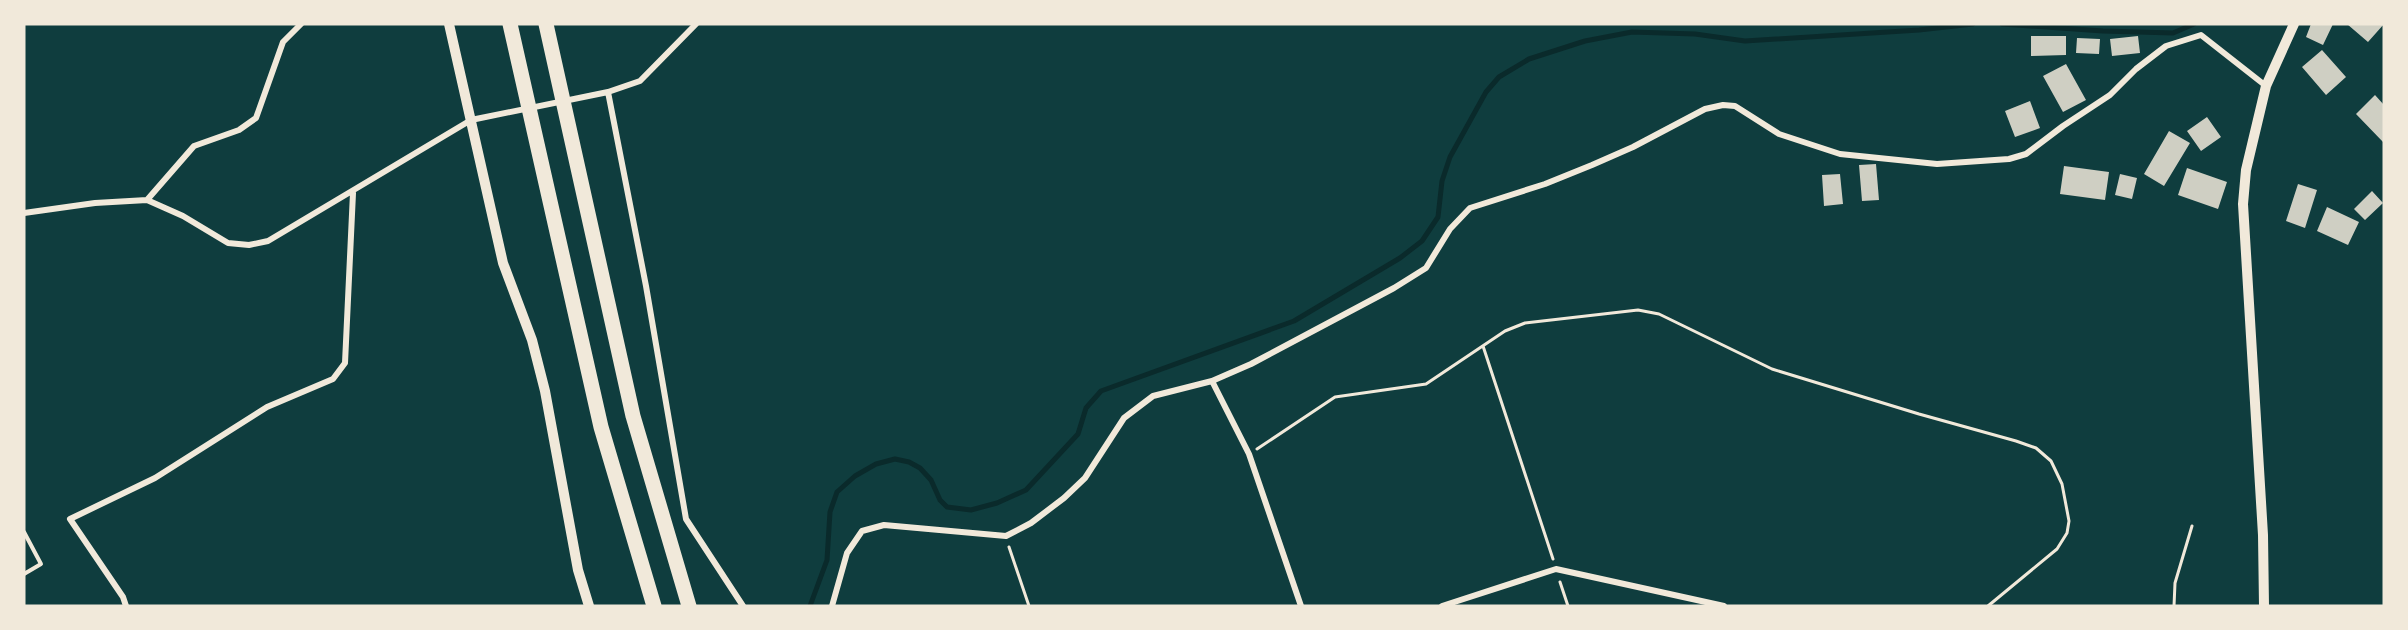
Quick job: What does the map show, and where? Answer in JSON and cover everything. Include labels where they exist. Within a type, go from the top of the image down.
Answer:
[{"type":"highway","points":[[510,24],[601,427],[654,606]]},
{"type":"highway","points":[[546,24],[633,416],[689,606]]},
{"type":"street","points":[[147,200],[194,146],[239,130],[256,118],[283,42],[301,24]]},
{"type":"street","points":[[449,24],[477,119],[481,173],[504,263],[532,340],[545,391],[578,570],[589,606]]},
{"type":"street","points":[[24,213],[95,203],[147,200],[183,216],[228,243],[249,245],[268,242],[353,193],[367,181],[477,119],[608,92],[640,81],[696,24]]},
{"type":"street","points":[[2264,606],[2263,535],[2244,204],[2246,170],[2266,86],[2294,24]]},
{"type":"street","points":[[832,606],[847,553],[862,531],[872,526],[905,526],[1006,537],[1031,523],[1064,498],[1085,478],[1124,418],[1153,396],[1212,381],[1251,364],[1321,329],[1426,268],[1450,229],[1470,208],[1545,184],[1603,160],[1705,109],[1723,105],[1735,106],[1779,134],[1840,154],[1937,164],[2009,159],[2026,154],[2110,95],[2136,69],[2166,46],[2201,35],[2266,86]]},
{"type":"street","points":[[608,92],[646,286],[686,519],[743,606]]},
{"type":"street","points":[[126,606],[123,597],[70,519],[155,478],[267,406],[333,379],[345,363],[353,193]]},
{"type":"street","points":[[1212,381],[1249,454],[1301,606]]},
{"type":"street","points":[[1442,606],[1556,569],[1724,606]]},
{"type":"lane","points":[[24,532],[41,564],[24,574]]},
{"type":"path","points":[[1249,454],[1335,397],[1426,384],[1505,331],[1525,323],[1638,309],[1659,314],[1772,369],[2036,448],[2051,461],[2062,484],[2070,522],[2067,533],[2057,549],[1988,606]]},
{"type":"path","points":[[1483,346],[1568,606]]},
{"type":"path","points":[[2174,606],[2175,584],[2192,526]]},
{"type":"path","points":[[1006,537],[1029,606]]},
{"type":"building","points":[[2311,24],[2333,24],[2323,45],[2306,37]]},
{"type":"building","points":[[2347,24],[2384,24],[2368,42]]},
{"type":"building","points":[[2031,36],[2066,36],[2066,55],[2031,56]]},
{"type":"building","points":[[2138,36],[2140,53],[2112,56],[2110,39]]},
{"type":"building","points":[[2077,38],[2100,39],[2099,54],[2076,53]]},
{"type":"building","points":[[2322,50],[2346,77],[2326,95],[2302,67]]},
{"type":"building","points":[[2066,64],[2086,100],[2063,112],[2043,76]]},
{"type":"building","points":[[2375,95],[2384,105],[2383,142],[2356,114]]},
{"type":"building","points":[[2030,101],[2040,128],[2015,137],[2005,111]]},
{"type":"building","points":[[2207,117],[2221,137],[2201,151],[2187,131]]},
{"type":"building","points":[[2169,131],[2190,143],[2164,186],[2144,174]]},
{"type":"building","points":[[1876,164],[1879,200],[1862,201],[1859,165]]},
{"type":"building","points":[[2064,166],[2109,172],[2105,200],[2060,194]]},
{"type":"building","points":[[2187,168],[2227,182],[2218,209],[2178,195]]},
{"type":"building","points":[[1840,174],[1843,204],[1824,206],[1822,175]]},
{"type":"building","points":[[2120,174],[2137,178],[2132,199],[2115,195]]},
{"type":"building","points":[[2298,184],[2317,190],[2305,228],[2286,221]]},
{"type":"building","points":[[2372,191],[2383,203],[2365,220],[2354,209]]},
{"type":"building","points":[[2327,207],[2359,222],[2348,245],[2317,231]]},
{"type":"waterway","points":[[810,606],[827,560],[830,512],[837,492],[855,476],[876,464],[895,459],[909,462],[920,468],[931,480],[940,500],[947,507],[971,510],[997,503],[1026,490],[1078,434],[1086,408],[1101,391],[1294,321],[1400,258],[1422,241],[1438,217],[1442,181],[1450,157],[1486,92],[1499,77],[1529,59],[1585,41],[1632,32],[1695,34],[1745,41],[1919,30],[1973,24]]},
{"type":"waterway","points":[[2002,24],[2173,33],[2194,24]]}]
